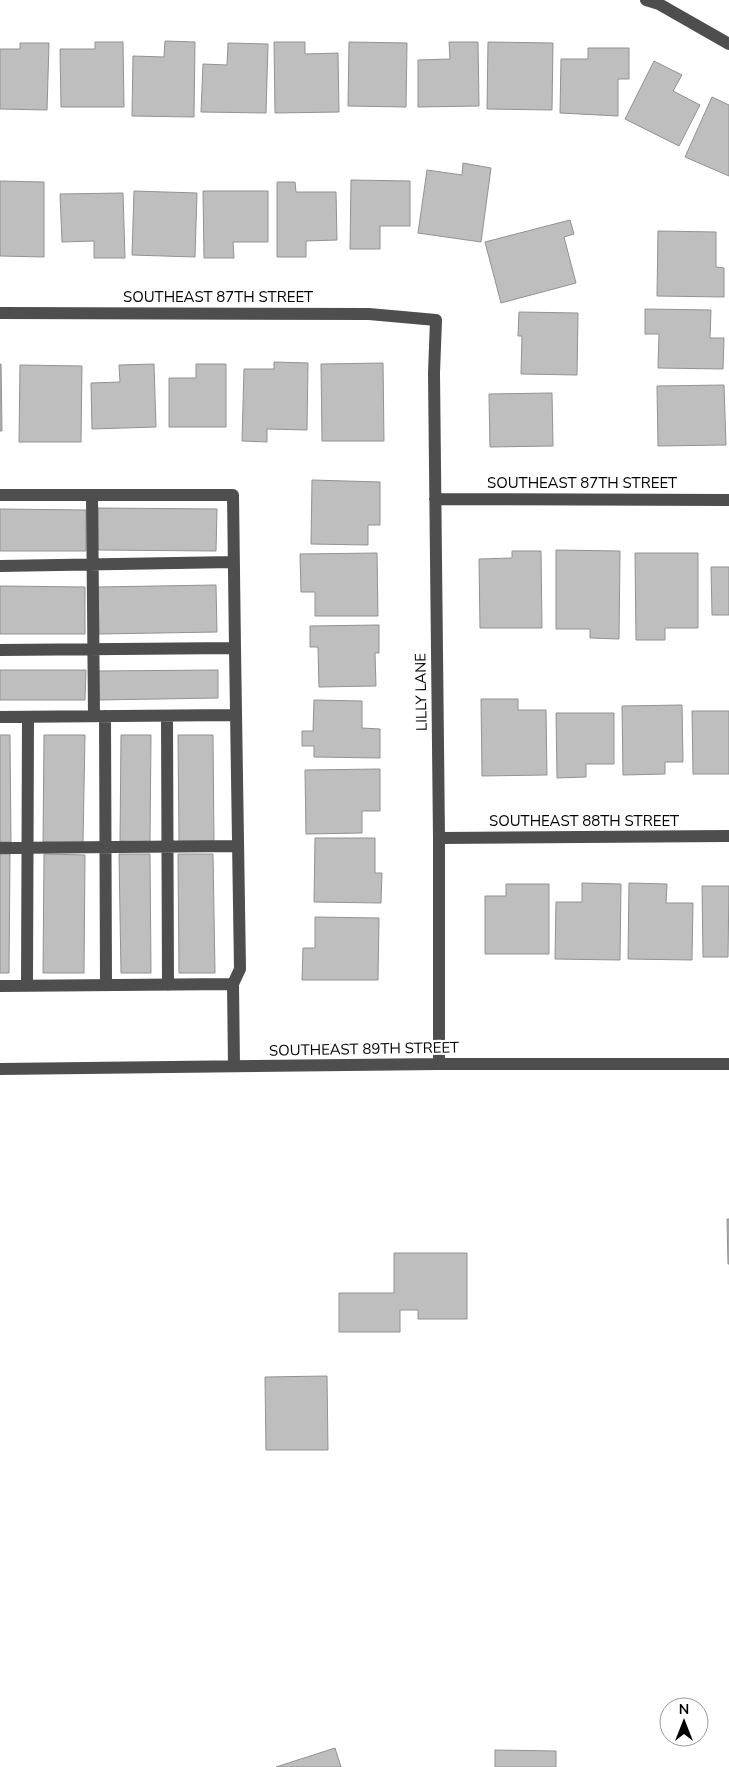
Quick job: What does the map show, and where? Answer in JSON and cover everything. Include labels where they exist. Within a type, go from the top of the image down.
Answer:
[{"type":"street","points":[[646,0],[659,4],[729,44]]},
{"type":"street","name":"SOUTHEAST 87TH STREET","points":[[0,313],[370,314],[436,320]]},
{"type":"street","name":"LILLY LANE","points":[[436,320],[434,373],[439,838],[439,1064]]},
{"type":"street","points":[[92,495],[93,649],[100,716],[106,846],[106,985]]},
{"type":"street","points":[[0,496],[233,495],[240,969],[233,984],[234,1066]]},
{"type":"street","name":"SOUTHEAST 87TH STREET","points":[[435,499],[729,500]]},
{"type":"street","points":[[0,566],[234,562]]},
{"type":"street","points":[[0,650],[235,648]]},
{"type":"street","points":[[0,717],[236,715]]},
{"type":"street","points":[[167,716],[168,985]]},
{"type":"street","points":[[27,986],[28,717]]},
{"type":"street","name":"SOUTHEAST 88TH STREET","points":[[439,838],[729,836]]},
{"type":"street","points":[[0,848],[238,846]]},
{"type":"street","points":[[0,986],[233,984]]},
{"type":"street","name":"SOUTHEAST 89TH STREET","points":[[0,1069],[439,1064],[729,1064]]},
{"type":"building","points":[[165,41],[195,42],[194,117],[132,116],[133,56],[164,57]]},
{"type":"building","points":[[95,42],[123,42],[124,107],[61,107],[60,49],[95,49]]},
{"type":"building","points":[[274,42],[305,42],[305,54],[338,53],[339,112],[275,113]]},
{"type":"building","points":[[349,42],[407,43],[406,107],[348,106]]},
{"type":"building","points":[[449,42],[478,42],[479,106],[418,107],[418,60],[450,59]]},
{"type":"building","points":[[488,42],[553,43],[552,110],[487,109]]},
{"type":"building","points":[[20,43],[49,43],[47,110],[0,109],[0,49],[20,49]]},
{"type":"building","points":[[228,43],[268,44],[266,113],[201,112],[203,64],[227,65]]},
{"type":"building","points":[[588,48],[629,48],[629,79],[618,79],[618,116],[560,113],[561,59],[588,59]]},
{"type":"building","points":[[654,61],[682,75],[673,91],[700,105],[679,146],[625,119]]},
{"type":"building","points":[[712,97],[729,105],[729,176],[685,157]]},
{"type":"building","points":[[463,163],[491,168],[481,242],[418,233],[427,170],[462,175]]},
{"type":"building","points":[[351,180],[410,181],[410,226],[380,226],[380,249],[350,249]]},
{"type":"building","points":[[0,181],[44,182],[44,257],[0,256]]},
{"type":"building","points":[[277,182],[295,182],[296,192],[336,192],[337,240],[306,241],[306,257],[277,257]]},
{"type":"building","points":[[134,191],[197,193],[195,257],[132,255]]},
{"type":"building","points":[[203,191],[268,191],[268,242],[233,242],[234,258],[204,258]]},
{"type":"building","points":[[123,193],[125,258],[94,258],[94,241],[62,242],[60,194]]},
{"type":"building","points":[[570,220],[574,234],[564,237],[576,283],[501,303],[485,242]]},
{"type":"building","points":[[658,231],[716,232],[716,267],[724,268],[724,297],[657,296]]},
{"type":"building","points":[[645,309],[711,310],[710,338],[724,338],[723,369],[658,368],[659,334],[645,334]]},
{"type":"building","points":[[519,312],[578,313],[577,375],[521,374],[522,336],[518,336]]},
{"type":"building","points":[[274,362],[308,363],[307,430],[267,429],[267,442],[242,441],[244,369],[274,369]]},
{"type":"building","points":[[383,363],[384,441],[322,441],[321,364]]},
{"type":"building","points":[[1,364],[2,431],[0,431]]},
{"type":"building","points":[[154,364],[156,427],[92,429],[91,383],[120,382],[119,365]]},
{"type":"building","points":[[196,364],[226,364],[226,427],[169,427],[169,378],[196,378]]},
{"type":"building","points":[[20,365],[82,366],[81,442],[19,442]]},
{"type":"building","points":[[724,385],[726,445],[658,446],[657,386]]},
{"type":"building","points":[[552,393],[553,446],[490,447],[489,394]]},
{"type":"building","points":[[312,480],[380,482],[380,525],[368,525],[368,545],[311,544]]},
{"type":"building","points":[[98,508],[217,509],[216,551],[98,550]]},
{"type":"building","points":[[0,509],[86,510],[86,551],[0,551]]},
{"type":"building","points":[[556,550],[620,551],[619,639],[590,638],[590,629],[556,629]]},
{"type":"building","points":[[512,551],[541,551],[542,628],[480,628],[479,559],[512,558]]},
{"type":"building","points":[[377,553],[378,616],[315,616],[315,592],[301,592],[300,554]]},
{"type":"building","points":[[635,553],[698,553],[698,628],[665,628],[665,640],[636,640]]},
{"type":"building","points":[[711,567],[729,567],[729,615],[712,615]]},
{"type":"building","points":[[216,585],[217,632],[99,634],[98,587]]},
{"type":"building","points":[[0,586],[85,587],[85,634],[0,634]]},
{"type":"building","points":[[379,625],[379,653],[375,653],[376,686],[319,687],[318,647],[310,647],[310,626]]},
{"type":"building","points":[[0,670],[86,670],[85,700],[0,700]]},
{"type":"building","points":[[218,670],[218,698],[99,700],[98,671]]},
{"type":"building","points":[[481,699],[518,699],[518,710],[546,710],[547,775],[482,776]]},
{"type":"building","points":[[314,700],[362,701],[362,728],[380,729],[380,758],[314,757],[314,746],[302,746],[302,731],[313,731]]},
{"type":"building","points":[[682,705],[683,762],[665,762],[665,774],[623,775],[622,706]]},
{"type":"building","points":[[692,711],[729,711],[729,774],[693,774]]},
{"type":"building","points":[[556,713],[614,713],[614,764],[586,764],[586,777],[557,778]]},
{"type":"building","points":[[0,735],[10,735],[11,842],[0,842]]},
{"type":"building","points":[[44,735],[85,735],[83,843],[43,842]]},
{"type":"building","points":[[121,735],[151,735],[150,842],[120,841]]},
{"type":"building","points":[[178,735],[213,735],[214,842],[179,842]]},
{"type":"building","points":[[380,769],[380,811],[362,811],[362,833],[306,834],[305,770]]},
{"type":"building","points":[[315,838],[375,838],[375,873],[382,873],[381,903],[314,902]]},
{"type":"building","points":[[0,854],[10,854],[9,973],[0,973]]},
{"type":"building","points":[[44,854],[85,855],[84,973],[43,973]]},
{"type":"building","points":[[119,854],[150,854],[151,973],[121,973]]},
{"type":"building","points":[[178,854],[213,854],[215,973],[179,973]]},
{"type":"building","points":[[582,883],[621,884],[620,960],[555,959],[556,902],[582,902]]},
{"type":"building","points":[[629,883],[667,884],[666,903],[693,903],[692,960],[628,959]]},
{"type":"building","points":[[506,884],[549,884],[549,954],[485,954],[485,896],[506,896]]},
{"type":"building","points":[[702,886],[729,886],[728,957],[703,957]]},
{"type":"building","points":[[315,917],[379,918],[378,980],[302,980],[303,948],[315,948]]},
{"type":"building","points":[[727,1219],[729,1219],[729,1264],[728,1264]]},
{"type":"building","points":[[394,1253],[467,1253],[467,1319],[418,1319],[418,1310],[400,1310],[400,1332],[339,1332],[339,1293],[394,1293]]},
{"type":"building","points":[[327,1376],[328,1450],[266,1450],[265,1377]]},
{"type":"building","points":[[335,1748],[341,1767],[276,1767]]},
{"type":"building","points":[[495,1750],[556,1751],[556,1767],[495,1767]]}]
